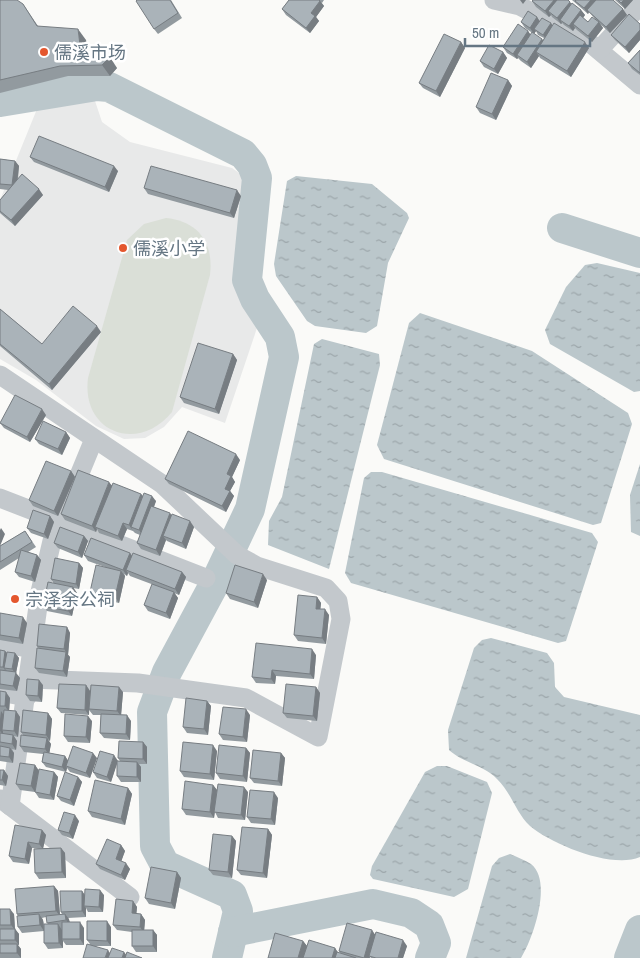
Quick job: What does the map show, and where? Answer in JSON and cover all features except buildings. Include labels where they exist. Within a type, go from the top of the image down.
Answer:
[{"type":"street","points":[[494,0],[520,6],[590,43],[640,85]]},
{"type":"street","points":[[599,50],[635,11],[638,0]]},
{"type":"street","points":[[0,376],[162,484],[237,555],[258,566],[326,588],[338,601],[341,619],[318,736],[246,698],[183,688],[138,683],[28,688],[0,692]]},
{"type":"street","points":[[94,439],[52,541],[40,592],[28,688],[5,802],[130,896]]},
{"type":"street","points":[[0,498],[206,578]]},
{"type":"street","points":[[0,643],[33,649]]},
{"type":"shaded area","name":"儒溪小学","points":[[91,89],[102,122],[130,142],[232,168],[246,178],[250,200],[240,296],[260,319],[225,423],[182,407],[164,427],[145,438],[124,439],[96,426],[36,380],[0,359],[0,200],[37,109],[53,99]]},
{"type":"shaded area","points":[[166,218],[187,224],[202,236],[209,253],[211,263],[210,275],[172,412],[158,425],[144,432],[129,434],[115,431],[103,424],[93,412],[88,397],[88,378],[127,240],[144,224]]},
{"type":"water","points":[[296,176],[372,184],[407,213],[409,218],[388,263],[377,326],[366,333],[315,326],[307,321],[276,276],[274,264],[287,181]]},
{"type":"water","points":[[597,263],[640,273],[640,391],[634,392],[550,344],[545,330],[566,287],[585,265]]},
{"type":"water","points":[[420,313],[532,351],[628,413],[632,424],[601,523],[593,525],[384,459],[377,445],[409,323]]},
{"type":"water","points":[[322,339],[379,354],[380,365],[329,569],[268,545],[269,521],[282,497],[314,344]]},
{"type":"water","points":[[640,464],[640,536],[631,532],[630,495]]},
{"type":"water","points":[[371,472],[382,472],[592,533],[598,542],[566,641],[558,643],[351,583],[345,573],[364,478]]},
{"type":"water","points":[[491,638],[547,653],[554,663],[555,687],[564,697],[640,715],[640,857],[628,860],[614,860],[583,853],[553,841],[525,821],[502,784],[492,774],[449,750],[448,730],[474,648],[482,640]]},
{"type":"water","points":[[437,766],[447,766],[487,782],[492,793],[468,889],[454,897],[373,879],[370,875],[372,866],[425,772]]},
{"type":"water","points":[[510,854],[531,864],[537,872],[540,883],[539,910],[531,938],[521,958],[466,958],[492,866],[499,858]]},
{"type":"waterway","points":[[0,102],[97,86],[109,87],[243,154],[252,165],[257,178],[247,280],[255,299],[280,337],[284,357],[250,509],[217,579],[167,672],[152,712],[155,846],[165,865],[232,895],[238,911],[227,958]]},
{"type":"waterway","points":[[562,228],[640,253]]},
{"type":"waterway","points":[[233,932],[373,904],[411,913],[429,925],[436,943],[430,958]]},
{"type":"waterway","points":[[629,958],[640,930]]},
{"type":"place","name":"儒溪市场","points":[[44,52]]},
{"type":"place","name":"儒溪小学","points":[[123,248]]},
{"type":"place","name":"宗泽余公祠","points":[[15,599]]}]
